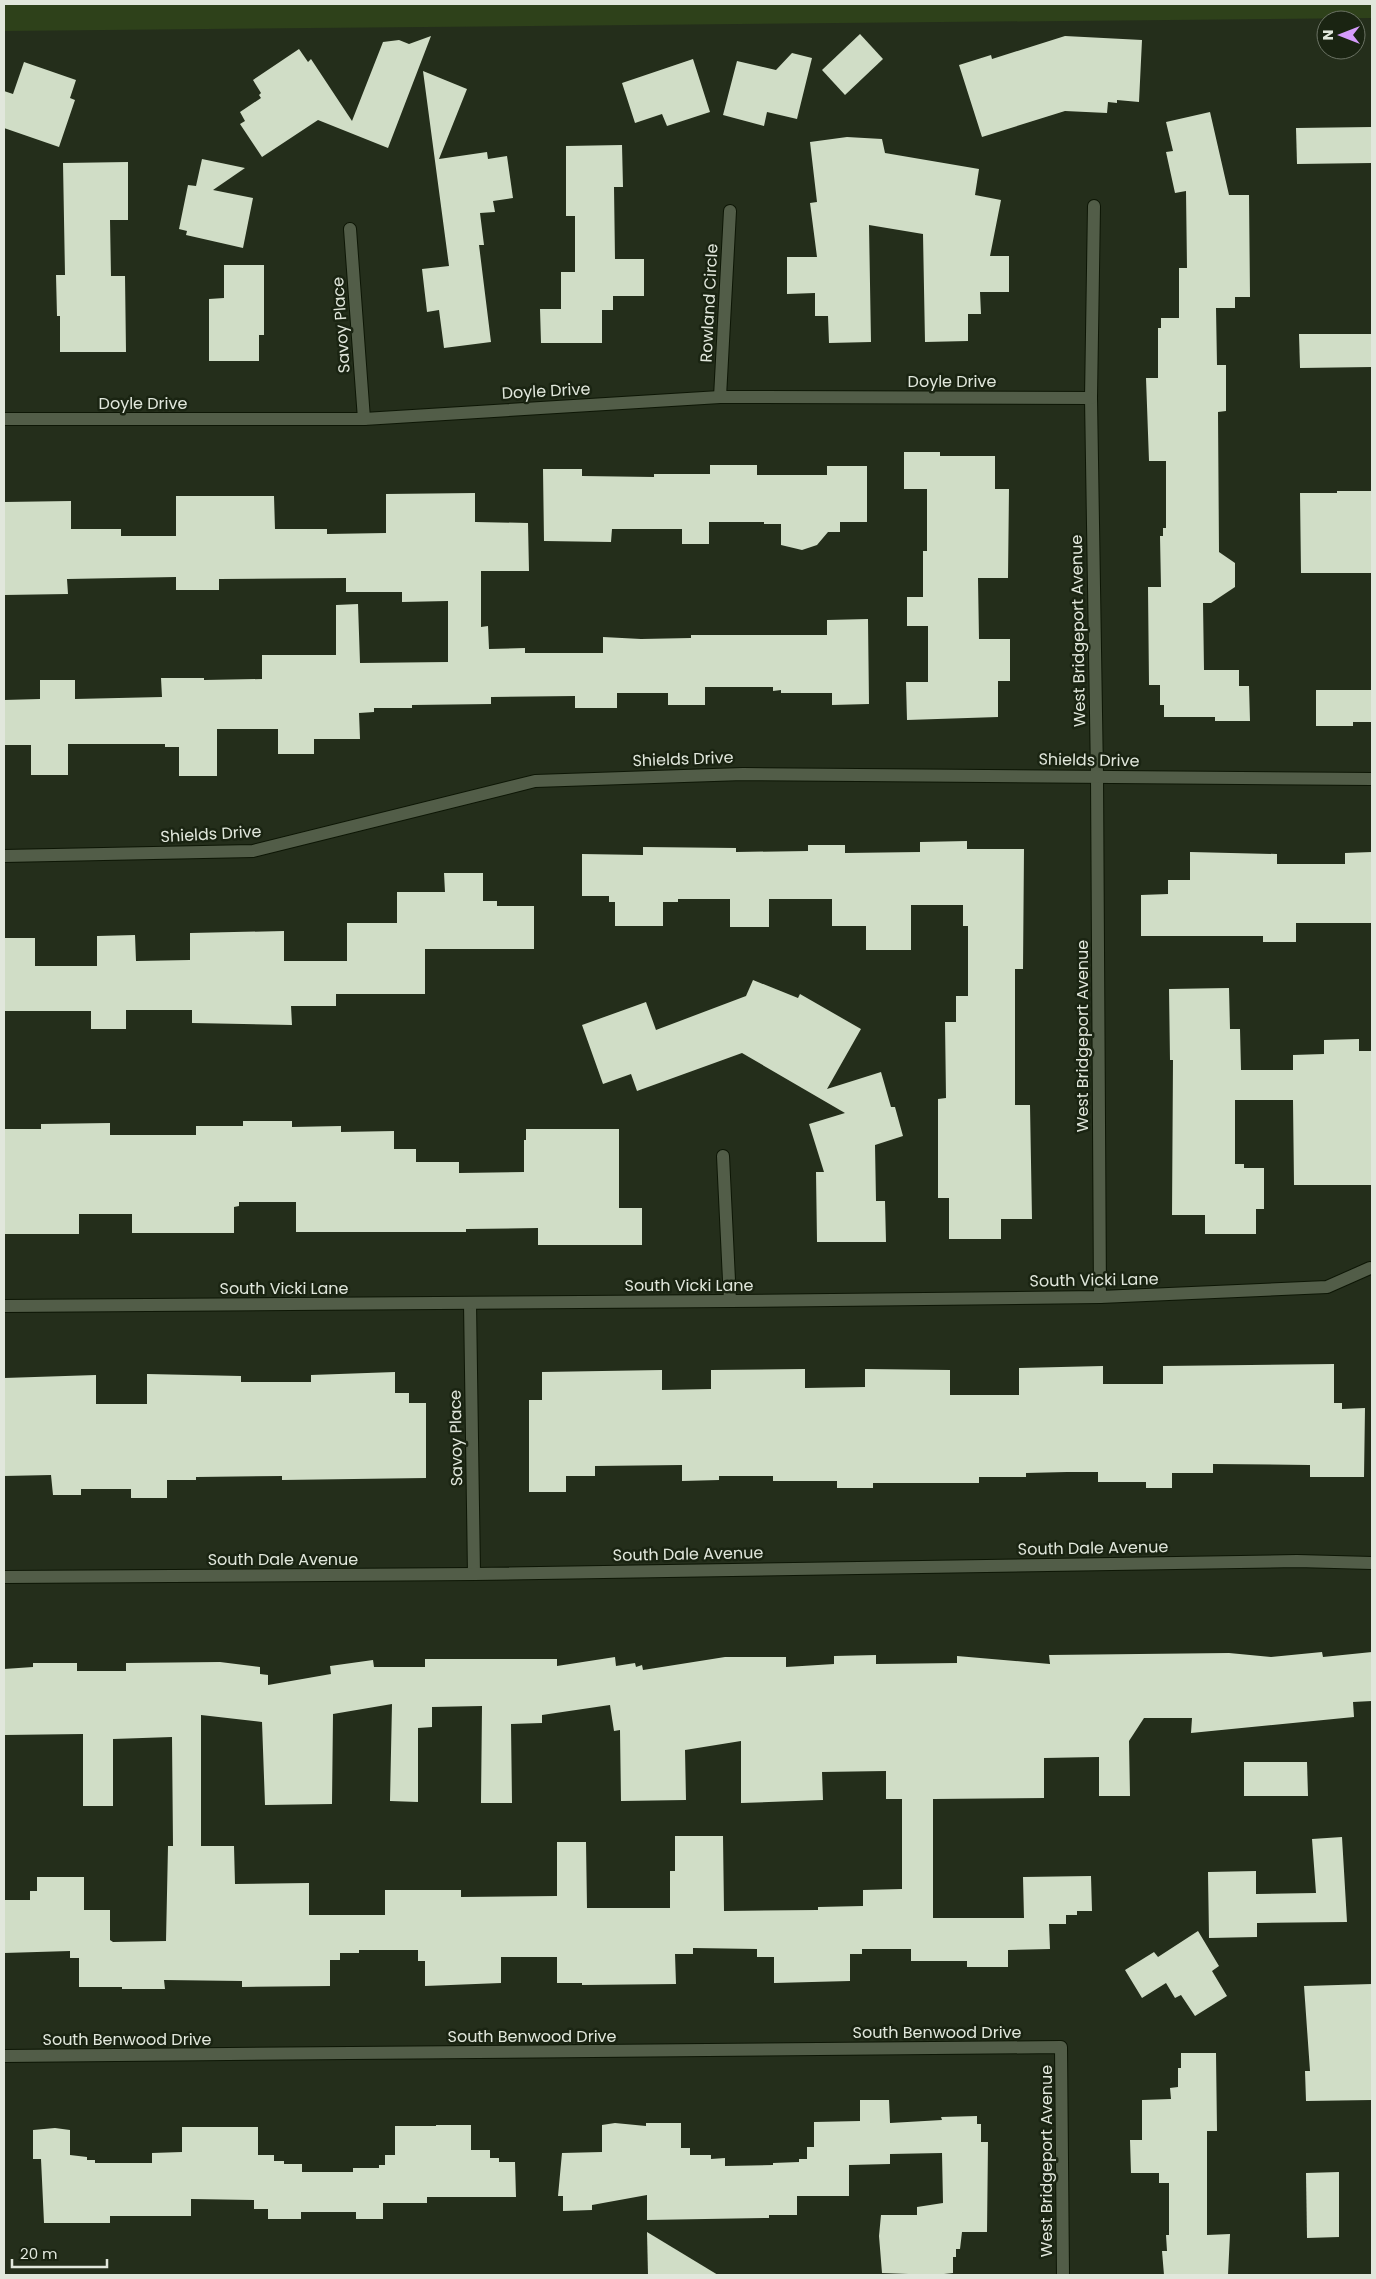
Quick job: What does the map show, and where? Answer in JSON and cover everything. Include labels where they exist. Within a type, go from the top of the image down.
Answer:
[{"type":"street","name":"West Bridgeport Avenue","points":[[1094,206],[1091,398],[1097,776],[1100,1297]]},
{"type":"street","name":"Rowland Circle","points":[[720,397],[730,211]]},
{"type":"street","name":"Savoy Place","points":[[350,229],[364,419]]},
{"type":"street","name":"Doyle Drive","points":[[4,419],[364,419],[720,397],[1091,398]]},
{"type":"street","name":"Shields Drive","points":[[4,856],[252,851],[535,781],[743,774],[1372,779]]},
{"type":"street","points":[[723,1156],[730,1302]]},
{"type":"street","name":"South Vicki Lane","points":[[4,1306],[730,1302],[1100,1297],[1326,1287],[1370,1268]]},
{"type":"street","name":"Savoy Place","points":[[470,1303],[474,1574]]},
{"type":"street","name":"South Dale Avenue","points":[[4,1577],[474,1574],[1298,1561],[1372,1562]]},
{"type":"street","name":"West Bridgeport Avenue","points":[[1061,2048],[1063,2275]]},
{"type":"street","name":"South Benwood Drive","points":[[4,2056],[1061,2048]]},
{"type":"green space","points":[[4,4],[1372,4],[1372,18],[1366,18],[1366,10],[1316,10],[1316,19],[4,31]]},
{"type":"building","points":[[860,34],[883,59],[845,95],[822,70]]},
{"type":"building","points":[[431,36],[388,148],[318,120],[262,157],[240,124],[245,121],[240,112],[261,98],[259,95],[261,93],[253,80],[299,49],[308,62],[311,59],[352,121],[383,42],[399,40],[409,44]]},
{"type":"building","points":[[1065,36],[1142,40],[1139,102],[1117,100],[1117,103],[1108,102],[1107,113],[1065,111],[982,137],[959,65],[991,55],[992,59]]},
{"type":"building","points":[[792,53],[812,58],[797,119],[767,112],[764,126],[723,115],[737,61],[776,70]]},
{"type":"building","points":[[693,59],[710,112],[667,126],[662,114],[635,123],[622,83]]},
{"type":"building","points":[[24,62],[76,80],[70,98],[75,100],[59,147],[4,128],[4,91],[13,94]]},
{"type":"building","points":[[423,71],[467,89],[439,159],[487,152],[488,159],[507,156],[513,198],[493,201],[495,212],[480,213],[484,245],[479,245],[491,342],[444,348],[439,310],[427,312],[422,269],[449,266]]},
{"type":"building","points":[[1210,112],[1229,195],[1249,195],[1250,297],[1235,297],[1235,308],[1216,308],[1217,365],[1226,365],[1226,411],[1218,412],[1219,552],[1235,563],[1235,587],[1211,603],[1203,603],[1204,670],[1239,670],[1239,686],[1249,686],[1250,721],[1215,721],[1215,717],[1164,717],[1164,705],[1160,705],[1160,685],[1149,685],[1148,587],[1161,587],[1160,536],[1163,536],[1163,528],[1166,528],[1166,461],[1149,461],[1146,378],[1158,378],[1158,328],[1161,328],[1161,318],[1179,318],[1179,268],[1187,268],[1186,191],[1175,193],[1166,152],[1173,151],[1166,122]]},
{"type":"building","points":[[1372,127],[1372,163],[1297,164],[1296,128]]},
{"type":"building","points":[[847,137],[882,139],[885,153],[979,169],[975,195],[1001,200],[990,256],[1009,256],[1009,292],[980,292],[981,314],[968,314],[968,341],[925,342],[923,234],[869,225],[871,342],[829,343],[828,316],[815,316],[815,293],[787,294],[787,257],[817,257],[810,203],[817,202],[810,142]]},
{"type":"building","points":[[622,145],[623,187],[614,187],[615,259],[644,259],[644,296],[613,296],[613,310],[602,310],[602,343],[541,343],[540,309],[561,309],[561,272],[575,272],[575,216],[566,216],[566,146]]},
{"type":"building","points":[[202,159],[245,168],[213,190],[253,198],[243,248],[186,235],[187,231],[179,229],[188,185],[196,186]]},
{"type":"building","points":[[128,162],[128,220],[110,220],[111,276],[125,276],[126,352],[60,352],[60,316],[57,316],[56,275],[65,275],[63,163]]},
{"type":"building","points":[[224,265],[264,265],[264,335],[259,335],[259,361],[209,361],[209,299],[224,298]]},
{"type":"building","points":[[1299,334],[1372,334],[1372,367],[1300,368]]},
{"type":"building","points":[[904,452],[940,452],[940,456],[995,456],[995,489],[1009,489],[1008,578],[978,578],[979,639],[1010,639],[1010,681],[998,681],[998,717],[907,720],[906,682],[928,682],[928,626],[907,626],[907,597],[923,597],[923,551],[927,551],[927,489],[904,489]]},
{"type":"building","points":[[710,465],[757,465],[757,475],[827,475],[827,466],[867,466],[867,522],[840,522],[840,532],[828,532],[817,545],[802,550],[781,545],[781,524],[764,524],[764,522],[709,522],[709,544],[682,544],[682,529],[612,529],[611,542],[544,541],[543,469],[582,469],[582,476],[654,477],[654,474],[710,474]]},
{"type":"building","points":[[1337,491],[1372,491],[1372,573],[1301,573],[1300,493],[1337,493]]},
{"type":"building","points":[[475,493],[475,522],[528,523],[529,571],[481,571],[481,627],[488,626],[489,649],[525,648],[525,653],[603,653],[603,637],[641,639],[691,638],[691,635],[827,635],[827,620],[868,619],[869,704],[832,705],[832,693],[781,693],[781,690],[773,691],[773,687],[705,687],[705,705],[668,705],[668,693],[617,693],[617,708],[575,708],[575,696],[491,697],[491,704],[412,705],[412,708],[374,708],[374,712],[359,713],[360,739],[314,739],[314,754],[278,754],[278,729],[217,729],[217,776],[179,776],[179,747],[165,747],[165,744],[68,744],[68,775],[31,775],[31,745],[4,745],[4,700],[40,699],[40,680],[75,680],[75,699],[162,697],[161,678],[204,678],[204,680],[262,679],[262,655],[336,655],[336,605],[358,604],[360,663],[448,662],[448,601],[402,602],[402,592],[346,592],[346,578],[219,579],[219,590],[176,590],[176,577],[67,579],[68,594],[4,595],[4,502],[71,501],[71,529],[121,529],[121,536],[176,536],[176,496],[274,496],[275,529],[327,529],[327,534],[386,533],[386,494]]},
{"type":"building","points":[[1316,690],[1372,690],[1372,722],[1353,722],[1353,726],[1316,726]]},
{"type":"building","points":[[967,841],[967,849],[1024,849],[1023,969],[1015,969],[1015,1105],[1030,1105],[1032,1219],[1001,1219],[1001,1239],[949,1239],[949,1198],[938,1198],[938,1099],[946,1098],[945,1022],[956,1022],[956,996],[968,996],[968,926],[963,926],[963,905],[911,905],[911,950],[866,950],[866,926],[832,926],[832,899],[769,899],[769,927],[730,927],[730,899],[678,899],[678,902],[663,902],[663,926],[615,926],[615,902],[609,902],[609,896],[582,896],[582,854],[643,855],[643,847],[736,848],[736,852],[808,851],[808,845],[845,845],[845,853],[920,852],[920,842]]},
{"type":"building","points":[[1190,852],[1277,854],[1277,864],[1345,864],[1345,853],[1372,852],[1372,923],[1296,923],[1296,942],[1263,942],[1263,936],[1141,936],[1141,895],[1168,894],[1168,880],[1190,880]]},
{"type":"building","points":[[444,873],[483,873],[483,901],[497,901],[497,906],[534,906],[534,949],[425,949],[425,994],[336,994],[336,1006],[291,1006],[292,1025],[192,1023],[192,1010],[126,1010],[126,1029],[91,1029],[91,1011],[4,1011],[4,938],[35,938],[35,966],[97,966],[97,936],[135,935],[136,961],[190,960],[190,933],[284,931],[284,961],[347,961],[347,923],[397,923],[397,892],[445,892]]},
{"type":"building","points":[[753,980],[798,998],[800,994],[861,1029],[827,1089],[881,1072],[891,1107],[895,1107],[903,1136],[875,1145],[876,1201],[885,1201],[886,1242],[817,1242],[816,1172],[824,1172],[809,1124],[845,1113],[742,1053],[637,1091],[631,1074],[603,1084],[582,1025],[646,1002],[656,1030],[746,996]]},
{"type":"building","points":[[1229,988],[1230,1029],[1240,1029],[1241,1070],[1293,1070],[1293,1055],[1324,1054],[1324,1040],[1359,1039],[1359,1051],[1372,1051],[1372,1185],[1294,1185],[1293,1100],[1235,1100],[1235,1164],[1244,1164],[1244,1168],[1264,1168],[1264,1209],[1256,1209],[1256,1234],[1205,1234],[1205,1215],[1172,1215],[1173,1060],[1170,1060],[1169,989]]},
{"type":"building","points":[[243,1121],[292,1121],[292,1127],[341,1126],[341,1132],[394,1131],[394,1149],[416,1149],[416,1162],[459,1162],[459,1173],[524,1172],[526,1129],[619,1129],[619,1208],[642,1208],[642,1245],[538,1245],[538,1228],[466,1229],[466,1232],[296,1232],[296,1202],[239,1202],[239,1206],[234,1207],[234,1233],[132,1233],[132,1214],[79,1214],[79,1234],[4,1234],[4,1129],[41,1129],[41,1124],[110,1123],[110,1135],[196,1135],[196,1126],[243,1126]]},
{"type":"building","points":[[1334,1364],[1334,1403],[1342,1403],[1342,1409],[1365,1408],[1364,1477],[1310,1477],[1310,1465],[1213,1464],[1213,1473],[1172,1473],[1172,1488],[1146,1488],[1146,1482],[1098,1482],[1098,1472],[1067,1472],[1026,1473],[1026,1477],[979,1477],[979,1483],[873,1483],[873,1488],[837,1488],[837,1481],[773,1481],[773,1476],[719,1476],[719,1480],[682,1481],[682,1465],[595,1466],[595,1476],[566,1476],[566,1492],[529,1492],[529,1400],[542,1400],[542,1372],[662,1370],[662,1390],[711,1389],[711,1370],[805,1369],[805,1388],[865,1387],[865,1369],[950,1370],[950,1395],[1019,1395],[1019,1368],[1103,1366],[1103,1384],[1163,1384],[1163,1366]]},
{"type":"building","points":[[395,1372],[395,1393],[409,1393],[409,1403],[426,1403],[426,1478],[282,1480],[282,1476],[196,1477],[196,1480],[167,1480],[167,1498],[131,1498],[131,1489],[81,1489],[81,1495],[53,1495],[51,1475],[4,1476],[4,1378],[96,1375],[96,1404],[147,1404],[147,1374],[241,1376],[241,1382],[311,1382],[311,1375]]},
{"type":"building","points":[[1322,1652],[1323,1657],[1372,1652],[1372,1701],[1353,1702],[1354,1717],[1191,1733],[1192,1718],[1144,1718],[1129,1741],[1130,1796],[1099,1796],[1099,1757],[1044,1758],[1044,1798],[933,1799],[933,1918],[1024,1918],[1023,1877],[1091,1876],[1092,1911],[1077,1911],[1077,1915],[1066,1915],[1066,1924],[1049,1924],[1050,1949],[1008,1950],[1008,1967],[967,1967],[967,1961],[911,1961],[911,1949],[862,1949],[862,1954],[850,1954],[850,1981],[774,1983],[774,1957],[757,1957],[757,1949],[693,1948],[693,1954],[675,1954],[676,1984],[582,1985],[582,1983],[557,1983],[557,1957],[501,1957],[501,1983],[425,1986],[425,1961],[418,1961],[418,1950],[359,1950],[359,1953],[340,1953],[340,1960],[330,1960],[330,1986],[242,1987],[242,1981],[164,1980],[165,1989],[122,1989],[122,1987],[79,1987],[79,1958],[70,1958],[70,1951],[4,1953],[4,1900],[30,1900],[30,1891],[37,1891],[37,1877],[84,1877],[84,1910],[110,1910],[110,1940],[113,1942],[166,1941],[168,1846],[173,1846],[172,1737],[113,1739],[113,1806],[83,1806],[83,1734],[4,1735],[4,1669],[33,1667],[33,1663],[77,1663],[77,1671],[126,1671],[126,1663],[220,1662],[260,1667],[260,1674],[268,1675],[268,1685],[331,1674],[330,1666],[373,1660],[374,1667],[425,1667],[425,1659],[557,1659],[557,1666],[615,1657],[616,1666],[635,1663],[636,1667],[642,1665],[643,1670],[725,1657],[786,1657],[786,1667],[834,1664],[834,1656],[876,1655],[876,1664],[957,1663],[957,1656],[1050,1664],[1049,1655],[1229,1653],[1271,1657]],"holes":[[[392,1704],[390,1801],[418,1802],[418,1728],[432,1727],[432,1707],[482,1706],[481,1803],[512,1803],[511,1724],[542,1723],[542,1715],[610,1705],[614,1731],[620,1730],[621,1801],[686,1800],[685,1750],[741,1741],[741,1803],[823,1800],[822,1772],[886,1771],[886,1799],[902,1799],[902,1889],[863,1890],[863,1906],[818,1907],[818,1910],[724,1911],[723,1836],[675,1836],[675,1871],[670,1871],[670,1908],[587,1908],[586,1842],[557,1842],[557,1896],[461,1897],[461,1890],[385,1890],[385,1915],[309,1915],[309,1883],[235,1884],[234,1846],[201,1846],[201,1715],[262,1722],[265,1805],[332,1804],[333,1714]]]},
{"type":"building","points":[[1244,1762],[1307,1762],[1308,1796],[1244,1796]]},
{"type":"building","points":[[1342,1837],[1347,1922],[1257,1923],[1257,1937],[1209,1938],[1208,1872],[1256,1871],[1256,1894],[1316,1893],[1312,1839]]},
{"type":"building","points":[[1198,1931],[1219,1966],[1212,1971],[1227,1996],[1195,2016],[1181,1995],[1175,1998],[1166,1983],[1142,1998],[1125,1970],[1154,1952],[1158,1957]]},
{"type":"building","points":[[1372,1984],[1372,2100],[1306,2101],[1305,2071],[1310,2071],[1304,1986]]},
{"type":"building","points":[[1181,2053],[1216,2053],[1217,2131],[1207,2131],[1207,2235],[1230,2234],[1228,2275],[1164,2275],[1162,2251],[1167,2251],[1166,2235],[1169,2235],[1169,2183],[1159,2183],[1159,2173],[1131,2173],[1130,2140],[1142,2140],[1142,2100],[1171,2099],[1170,2088],[1178,2087],[1178,2068],[1181,2068]]},
{"type":"building","points":[[860,2100],[889,2100],[890,2123],[942,2120],[941,2117],[977,2116],[977,2124],[981,2124],[981,2142],[988,2142],[987,2232],[962,2232],[960,2249],[956,2249],[956,2257],[953,2257],[953,2273],[935,2275],[882,2273],[879,2236],[881,2215],[917,2215],[917,2207],[943,2203],[942,2153],[890,2154],[890,2164],[849,2165],[849,2196],[797,2196],[797,2215],[769,2215],[769,2218],[647,2220],[647,2195],[592,2205],[592,2210],[563,2211],[563,2196],[558,2196],[562,2153],[602,2152],[602,2125],[615,2123],[646,2126],[646,2123],[681,2123],[681,2148],[690,2148],[690,2155],[711,2155],[711,2159],[725,2158],[725,2166],[773,2165],[773,2163],[799,2162],[799,2159],[807,2159],[807,2147],[814,2147],[814,2122],[860,2121]]},
{"type":"building","points":[[471,2125],[471,2150],[490,2150],[490,2158],[499,2158],[499,2162],[515,2162],[516,2197],[427,2197],[427,2203],[383,2203],[383,2219],[356,2219],[356,2212],[301,2212],[301,2219],[268,2219],[268,2209],[254,2209],[254,2200],[191,2199],[191,2216],[110,2216],[110,2223],[44,2223],[41,2159],[33,2159],[33,2130],[55,2128],[70,2130],[70,2155],[87,2157],[87,2160],[95,2160],[95,2163],[152,2163],[152,2153],[182,2152],[182,2127],[258,2127],[258,2155],[274,2155],[274,2161],[284,2161],[284,2164],[302,2164],[302,2172],[353,2172],[353,2168],[379,2168],[379,2165],[385,2165],[385,2155],[395,2155],[395,2126]]},
{"type":"building","points":[[1339,2172],[1339,2237],[1307,2238],[1306,2173]]},
{"type":"building","points":[[647,2232],[718,2275],[648,2275]]}]
